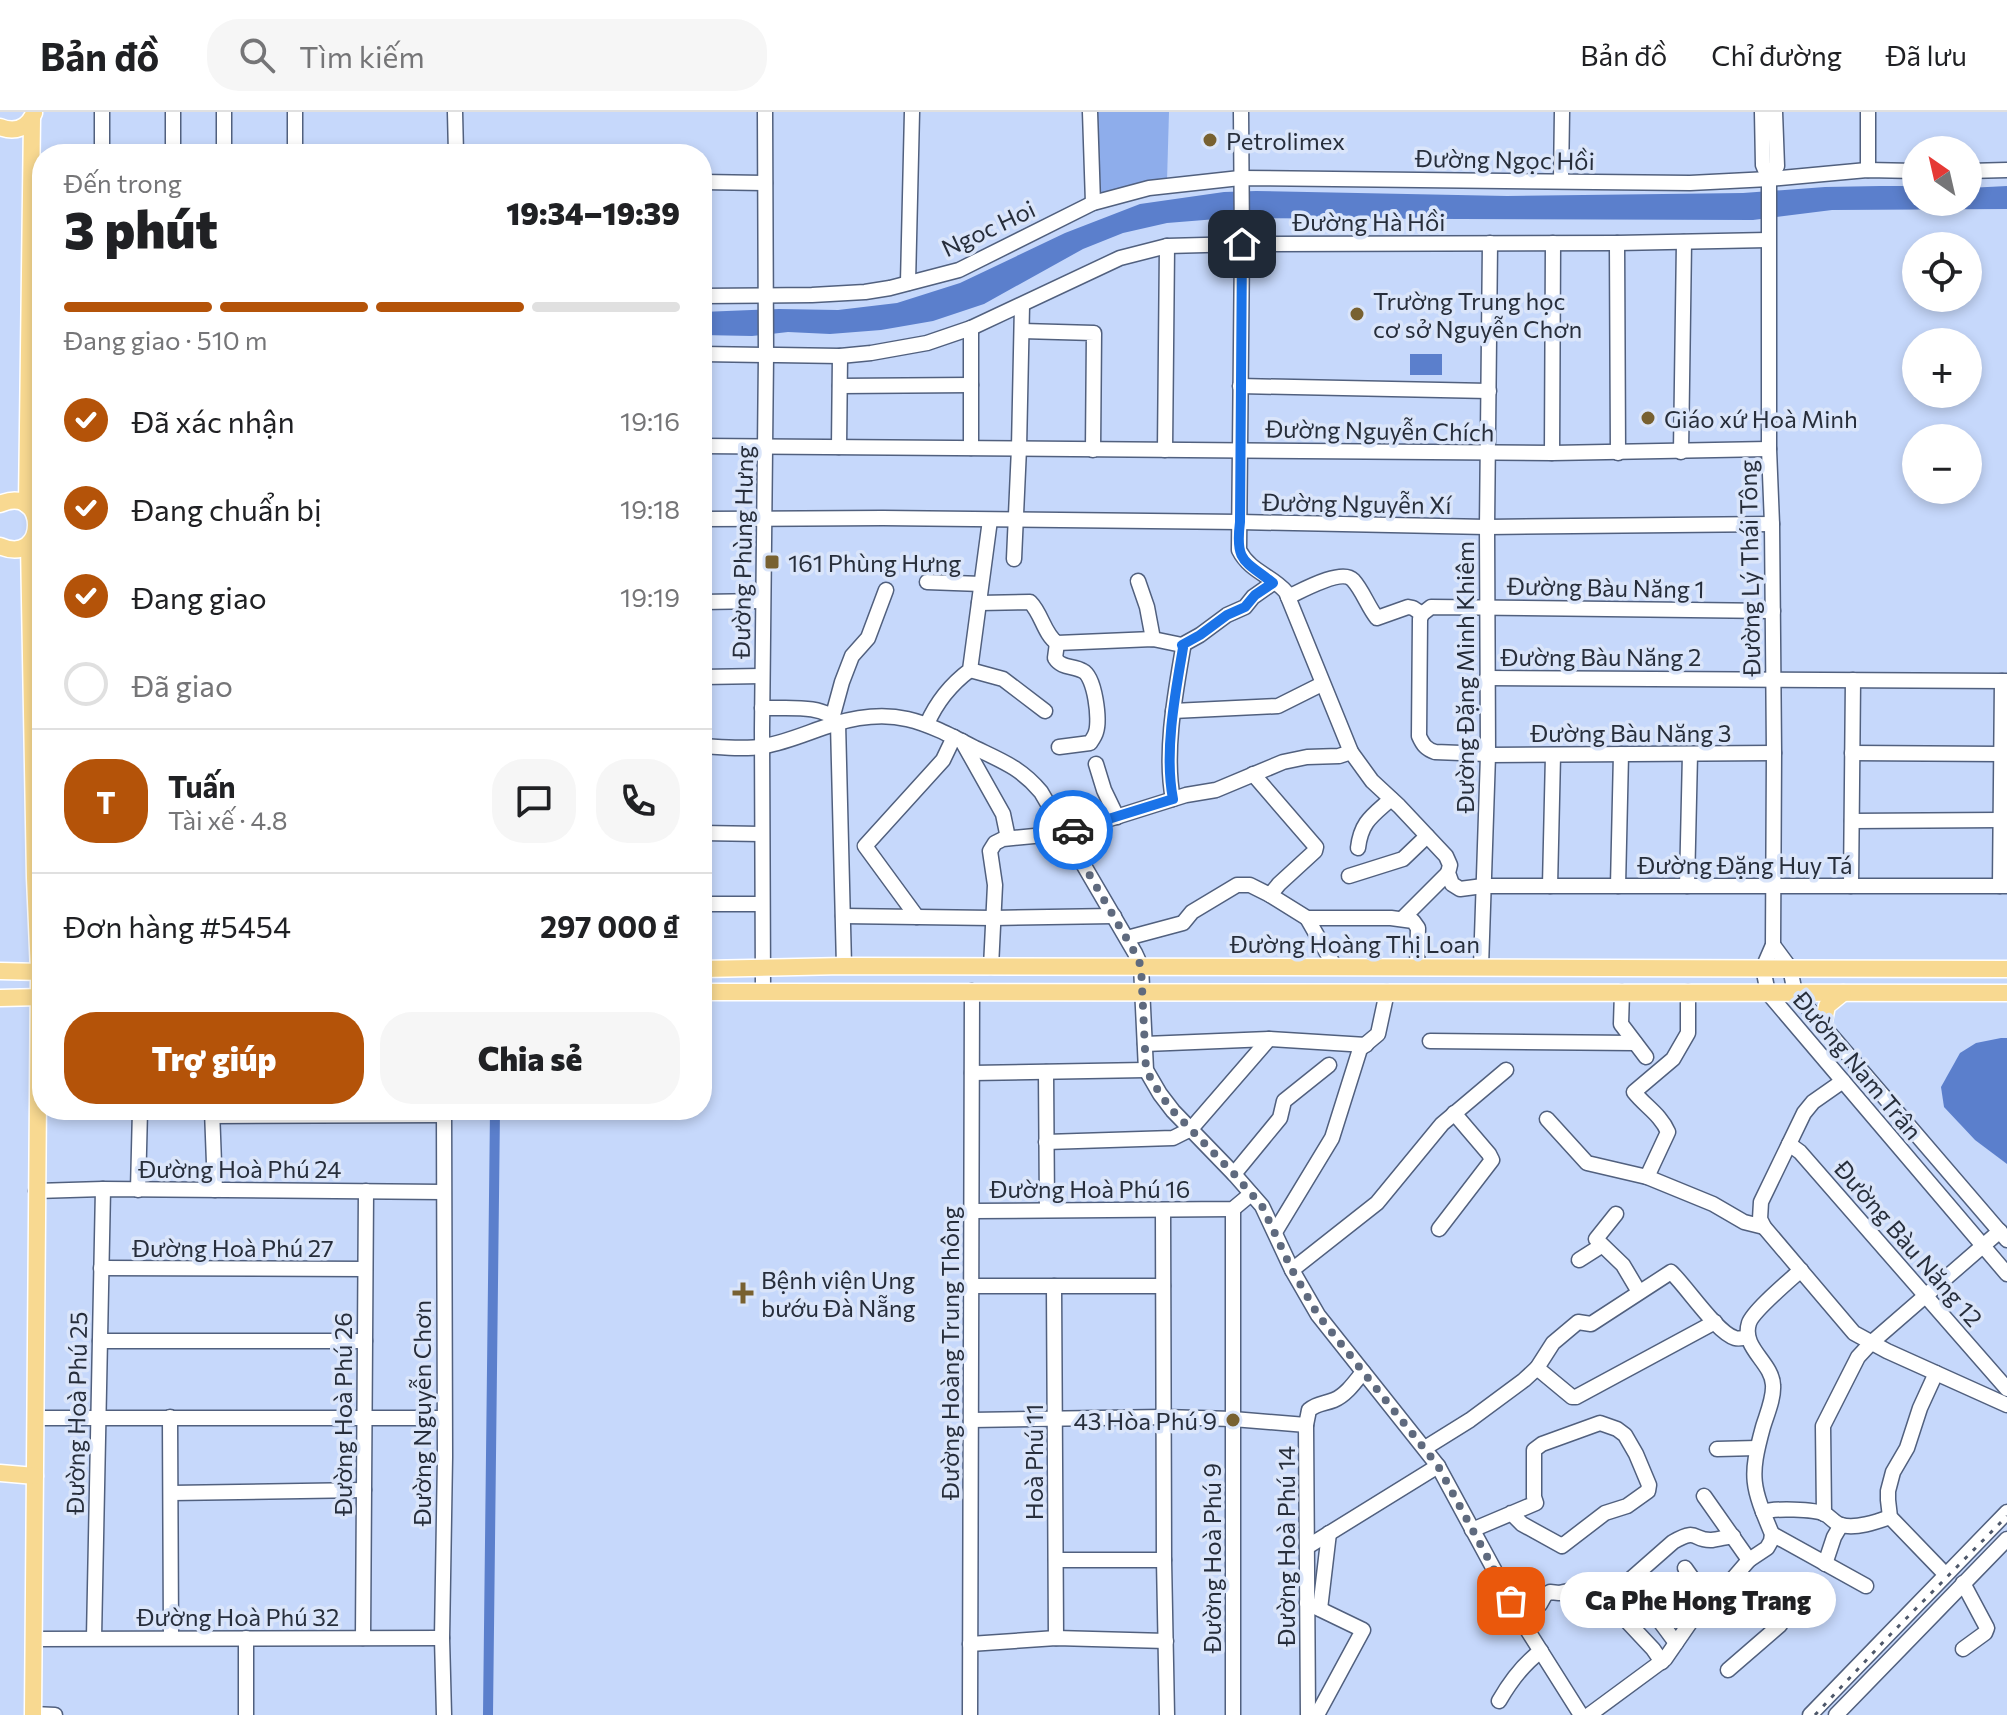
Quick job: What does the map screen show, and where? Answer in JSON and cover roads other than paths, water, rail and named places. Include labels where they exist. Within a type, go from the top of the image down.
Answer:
[{"type":"main road","points":[[0,127],[18,129],[33,115]]},
{"type":"main road","points":[[33,115],[33,144]]},
{"type":"main road","points":[[27,505],[32,409]]},
{"type":"main road","points":[[0,504],[15,501],[27,505],[32,511]]},
{"type":"main road","points":[[0,546],[16,550],[32,540]]},
{"type":"main road","points":[[29,544],[32,711]]},
{"type":"main road","name":"Đường Hoàng Thị Loan","points":[[712,969],[844,966],[2007,969]]},
{"type":"main road","points":[[0,971],[32,972]]},
{"type":"main road","name":"Đường Hoàng Thị Loan","points":[[712,992],[2007,993]]},
{"type":"main road","points":[[1823,1026],[1827,1006],[1843,993]]},
{"type":"main road","points":[[0,998],[32,997]]},
{"type":"main road","points":[[33,1715],[38,1120]]},
{"type":"main road","points":[[0,1473],[35,1476]]},
{"type":"street","points":[[102,112],[102,144]]},
{"type":"street","points":[[173,112],[173,144]]},
{"type":"street","points":[[224,112],[224,144]]},
{"type":"street","points":[[295,112],[295,144]]},
{"type":"street","points":[[455,112],[456,144]]},
{"type":"street","name":"Đường Phùng Hưng","points":[[763,992],[765,112]]},
{"type":"street","points":[[908,283],[912,112]]},
{"type":"street","points":[[1090,112],[1093,203]]},
{"type":"street","points":[[1241,112],[1238,542],[1242,556],[1282,587],[1288,597],[1351,752],[1372,781],[1450,861],[1448,873],[1402,919]]},
{"type":"street","points":[[1561,181],[1562,112]]},
{"type":"street","points":[[1762,112],[1763,165],[1769,185]]},
{"type":"street","points":[[1769,185],[1777,166],[1775,112]]},
{"type":"street","points":[[1868,112],[1868,170]]},
{"type":"street","name":"Đường Ngọc Hồi","points":[[1240,182],[1561,181],[1769,185],[1868,170],[1902,171]]},
{"type":"street","points":[[1982,171],[2007,170]]},
{"type":"street","points":[[712,182],[765,183]]},
{"type":"street","name":"Ngoc Hoi","points":[[712,297],[766,301],[865,292],[908,283],[959,270],[1093,203],[1149,188],[1240,182]]},
{"type":"street","name":"Đường Lý Thái Tông","points":[[1769,185],[1773,945]]},
{"type":"street","name":"Đường Hà Hồi","points":[[712,353],[766,348],[840,356],[927,343],[971,328],[1120,258],[1167,246],[1684,242],[1768,233]]},
{"type":"street","points":[[1681,452],[1684,242]]},
{"type":"street","name":"Đường Đặng Minh Khiêm","points":[[1481,967],[1488,754],[1490,243]]},
{"type":"street","points":[[1552,453],[1553,243]]},
{"type":"street","points":[[1617,243],[1618,453]]},
{"type":"street","points":[[1165,450],[1167,246]]},
{"type":"street","points":[[1014,559],[1022,305]]},
{"type":"street","points":[[971,328],[971,448]]},
{"type":"street","points":[[1022,331],[1094,333],[1093,450]]},
{"type":"street","points":[[839,447],[840,356]]},
{"type":"street","points":[[840,386],[971,385]]},
{"type":"street","points":[[1240,386],[1489,391]]},
{"type":"street","name":"Đường Nguyễn Chích","points":[[712,446],[1488,453],[1769,449]]},
{"type":"street","name":"Đường Nguyễn Xí","points":[[712,519],[1240,522],[1487,527],[1772,524]]},
{"type":"street","points":[[927,724],[936,705],[970,670],[990,520]]},
{"type":"street","name":"Đường Bàu Năng 1","points":[[1288,597],[1330,579],[1348,576],[1377,618],[1408,607],[1422,614],[1431,607],[1773,611]]},
{"type":"street","points":[[1138,581],[1150,617],[1153,639]]},
{"type":"street","points":[[927,582],[981,584]]},
{"type":"street","points":[[979,603],[1030,602],[1057,643],[1153,639],[1182,645],[1227,615],[1245,607],[1255,595],[1273,583]]},
{"type":"street","points":[[844,966],[835,719],[842,682],[852,656],[868,638],[886,590]]},
{"type":"street","points":[[712,602],[762,601]]},
{"type":"street","name":"Đường Bàu Năng 3","points":[[1422,614],[1419,736],[1422,743],[1435,752],[1553,755],[1774,753]]},
{"type":"street","points":[[1057,643],[1055,658],[1058,664],[1081,670],[1091,679],[1097,729],[1090,743],[1059,747]]},
{"type":"street","points":[[1179,797],[1169,772],[1182,645]]},
{"type":"street","points":[[970,670],[1003,679],[1045,711]]},
{"type":"street","points":[[712,677],[762,676]]},
{"type":"street","name":"Đường Bàu Năng 2","points":[[1487,678],[2004,681]]},
{"type":"street","points":[[1851,886],[1853,680]]},
{"type":"street","points":[[2003,886],[2000,820],[2004,681]]},
{"type":"street","points":[[1173,711],[1278,706],[1322,684]]},
{"type":"street","points":[[762,708],[818,710],[835,719]]},
{"type":"street","points":[[712,746],[762,747],[835,719],[873,715],[905,718],[927,724],[1028,777],[1041,792],[1141,966],[1146,1070],[1160,1094],[1262,1206],[1292,1270],[1318,1315],[1438,1466],[1523,1623],[1581,1715]]},
{"type":"street","points":[[841,848],[865,846],[943,760],[958,739]]},
{"type":"street","points":[[958,739],[1003,814],[1008,838]]},
{"type":"street","points":[[991,967],[995,885],[990,851],[995,843],[1008,838],[1065,833],[1179,797],[1216,790],[1296,758],[1339,756],[1351,752]]},
{"type":"street","points":[[1852,753],[2001,754]]},
{"type":"street","points":[[1618,886],[1621,754]]},
{"type":"street","points":[[1687,886],[1690,754]]},
{"type":"street","points":[[1550,886],[1553,755]]},
{"type":"street","points":[[1096,764],[1117,817]]},
{"type":"street","points":[[1253,774],[1316,847],[1270,895]]},
{"type":"street","points":[[1358,848],[1362,828],[1391,799]]},
{"type":"street","points":[[1852,821],[2000,820]]},
{"type":"street","points":[[712,833],[761,834]]},
{"type":"street","points":[[1349,876],[1403,859],[1427,836]]},
{"type":"street","points":[[865,846],[917,917]]},
{"type":"street","name":"Đường Đặng Huy Tá","points":[[1448,873],[1452,884],[1460,889],[1483,886],[2003,886]]},
{"type":"street","points":[[1127,938],[1183,923],[1192,912],[1237,885],[1250,885],[1307,918],[1335,967]]},
{"type":"street","points":[[712,904],[762,904]]},
{"type":"street","points":[[843,916],[1114,916]]},
{"type":"street","points":[[1307,918],[1413,921],[1418,928],[1417,967]]},
{"type":"street","points":[[1763,968],[1773,945]]},
{"type":"street","name":"Đường Nam Trân","points":[[1773,945],[1790,968],[1795,993],[2004,1236]]},
{"type":"street","name":"Đường Nam Trân","points":[[1763,968],[1768,993],[2007,1274]]},
{"type":"street","name":"Đường Hoàng Trung Thông","points":[[970,1715],[972,991]]},
{"type":"street","points":[[1275,1232],[1332,1138],[1360,1049],[1378,1034],[1387,992]]},
{"type":"street","points":[[1622,992],[1621,1024],[1646,1057]]},
{"type":"street","points":[[1647,1177],[1668,1132],[1659,1117],[1634,1092],[1673,1059],[1681,1046],[1688,1033],[1688,992]]},
{"type":"street","points":[[1145,1044],[1269,1039],[1366,1045]]},
{"type":"street","points":[[1046,1142],[1173,1138],[1191,1129],[1269,1039]]},
{"type":"street","points":[[1430,1041],[1635,1043]]},
{"type":"street","points":[[1234,1174],[1280,1118],[1284,1101],[1329,1065]]},
{"type":"street","points":[[972,1073],[1146,1070]]},
{"type":"street","points":[[1292,1270],[1377,1203],[1429,1138],[1506,1070]]},
{"type":"street","points":[[1046,1072],[1047,1210]]},
{"type":"street","points":[[1843,1081],[1813,1102],[1804,1113],[1761,1202],[1760,1219],[1764,1227],[1854,1333],[2007,1405]]},
{"type":"street","points":[[1439,1229],[1492,1160],[1454,1113]]},
{"type":"street","points":[[1547,1119],[1587,1163],[1647,1177],[1713,1204],[1744,1222],[1764,1227]]},
{"type":"street","points":[[138,1190],[140,1120]]},
{"type":"street","points":[[212,1120],[215,1190]]},
{"type":"street","name":"Đường Nguyễn Chơn","points":[[444,1120],[444,1715]]},
{"type":"street","name":"Đường Bàu Năng 12","points":[[1789,1144],[1800,1152],[2007,1389]]},
{"type":"street","name":"Đường Hoà Phú 25","points":[[94,1638],[103,1189]]},
{"type":"street","name":"Đường Hoà Phú 24","points":[[36,1191],[443,1192]]},
{"type":"street","name":"Đường Hoà Phú 26","points":[[363,1638],[366,1191]]},
{"type":"street","points":[[1233,1209],[1251,1194]]},
{"type":"street","name":"Đường Hoà Phú 16","points":[[972,1211],[1233,1209]]},
{"type":"street","name":"Đường Hoà Phú 9","points":[[1233,1209],[1233,1715]]},
{"type":"street","points":[[1163,1210],[1167,1715]]},
{"type":"street","points":[[1616,1214],[1596,1239],[1623,1265],[1639,1292]]},
{"type":"street","points":[[1824,1514],[1823,1426],[1858,1357],[1983,1246],[2004,1236]]},
{"type":"street","points":[[1579,1260],[1601,1246]]},
{"type":"street","name":"Đường Hoà Phú 27","points":[[101,1268],[365,1269]]},
{"type":"street","points":[[1589,1715],[1662,1662],[1707,1599],[1730,1582],[1771,1541],[1772,1534],[1755,1490],[1753,1472],[1773,1384],[1770,1373],[1748,1337],[1749,1323],[1801,1270]]},
{"type":"street","points":[[1425,1448],[1470,1420],[1537,1368],[1553,1343],[1578,1322],[1591,1324],[1673,1273],[1715,1322],[1734,1338],[1748,1337]]},
{"type":"street","points":[[971,1286],[1163,1286]]},
{"type":"street","name":"Hoà Phú 11","points":[[1054,1286],[1056,1638]]},
{"type":"street","points":[[1537,1368],[1576,1397],[1715,1322]]},
{"type":"street","points":[[100,1341],[365,1341]]},
{"type":"street","points":[[1306,1425],[1309,1410],[1321,1402],[1330,1402],[1344,1395],[1363,1372]]},
{"type":"street","points":[[1936,1373],[1907,1448],[1890,1481],[1888,1500],[1890,1517],[1945,1574]]},
{"type":"street","points":[[1979,1392],[1993,1374]]},
{"type":"street","points":[[170,1417],[171,1638]]},
{"type":"street","name":"Đường Hoà Phú 14","points":[[971,1420],[1164,1417],[1306,1425],[1307,1547],[1313,1606],[1308,1715]]},
{"type":"street","points":[[35,1418],[444,1418]]},
{"type":"street","points":[[1472,1530],[1511,1513],[1536,1503],[1536,1448],[1600,1423],[1625,1435],[1649,1485],[1648,1491],[1627,1506],[1605,1513],[1562,1546],[1522,1524],[1511,1513]]},
{"type":"street","points":[[1717,1449],[1757,1448]]},
{"type":"street","points":[[1307,1547],[1438,1466]]},
{"type":"street","points":[[171,1493],[364,1490]]},
{"type":"street","points":[[1704,1496],[1749,1560]]},
{"type":"street","points":[[1763,1512],[1774,1509],[1824,1514],[1841,1525],[1858,1525],[1890,1517]]},
{"type":"street","points":[[1810,1715],[2007,1512]]},
{"type":"street","points":[[1825,1564],[1841,1525]]},
{"type":"street","points":[[1317,1715],[1363,1630],[1313,1606],[1329,1533]]},
{"type":"street","points":[[1523,1623],[1550,1592],[1568,1591],[1584,1584],[1601,1600],[1607,1600],[1683,1536],[1694,1534],[1710,1540],[1733,1536]]},
{"type":"street","points":[[1772,1534],[1866,1586]]},
{"type":"street","points":[[1836,1715],[2007,1539]]},
{"type":"street","points":[[1056,1560],[1164,1560]]},
{"type":"street","points":[[1685,1568],[1707,1599]]},
{"type":"street","points":[[1728,1670],[1780,1625],[1730,1582]]},
{"type":"street","points":[[1963,1583],[1987,1628],[1985,1633],[1963,1649]]},
{"type":"street","points":[[1607,1600],[1662,1662]]},
{"type":"street","points":[[1653,1612],[1676,1643]]},
{"type":"street","points":[[246,1638],[246,1715]]},
{"type":"street","name":"Đường Hoà Phú 32","points":[[34,1639],[442,1638]]},
{"type":"street","points":[[970,1644],[1056,1638],[1166,1641]]},
{"type":"street","points":[[1499,1701],[1511,1681],[1541,1651]]},
{"type":"street","points":[[33,1715],[55,1715]]},
{"type":"waterway","points":[[488,1715],[495,1120]]},
{"type":"railway","points":[[1815,1715],[2007,1516]]},
{"type":"place","name":"Petrolimex","points":[[1210,140]]},
{"type":"place","name":"Trường Trung học cơ sở Nguyễn Chơn","points":[[1357,314]]},
{"type":"place","name":"Giáo xứ Hoà Minh","points":[[1648,418]]},
{"type":"place","name":"161 Phùng Hưng","points":[[772,562]]},
{"type":"place","name":"Bệnh viện Ung bướu Đà Nẵng","points":[[743,1293]]},
{"type":"place","name":"43 Hòa Phú 9","points":[[1233,1420]]},
{"type":"place","name":"Ca Phe Hong Trang","points":[[1511,1601]]}]
